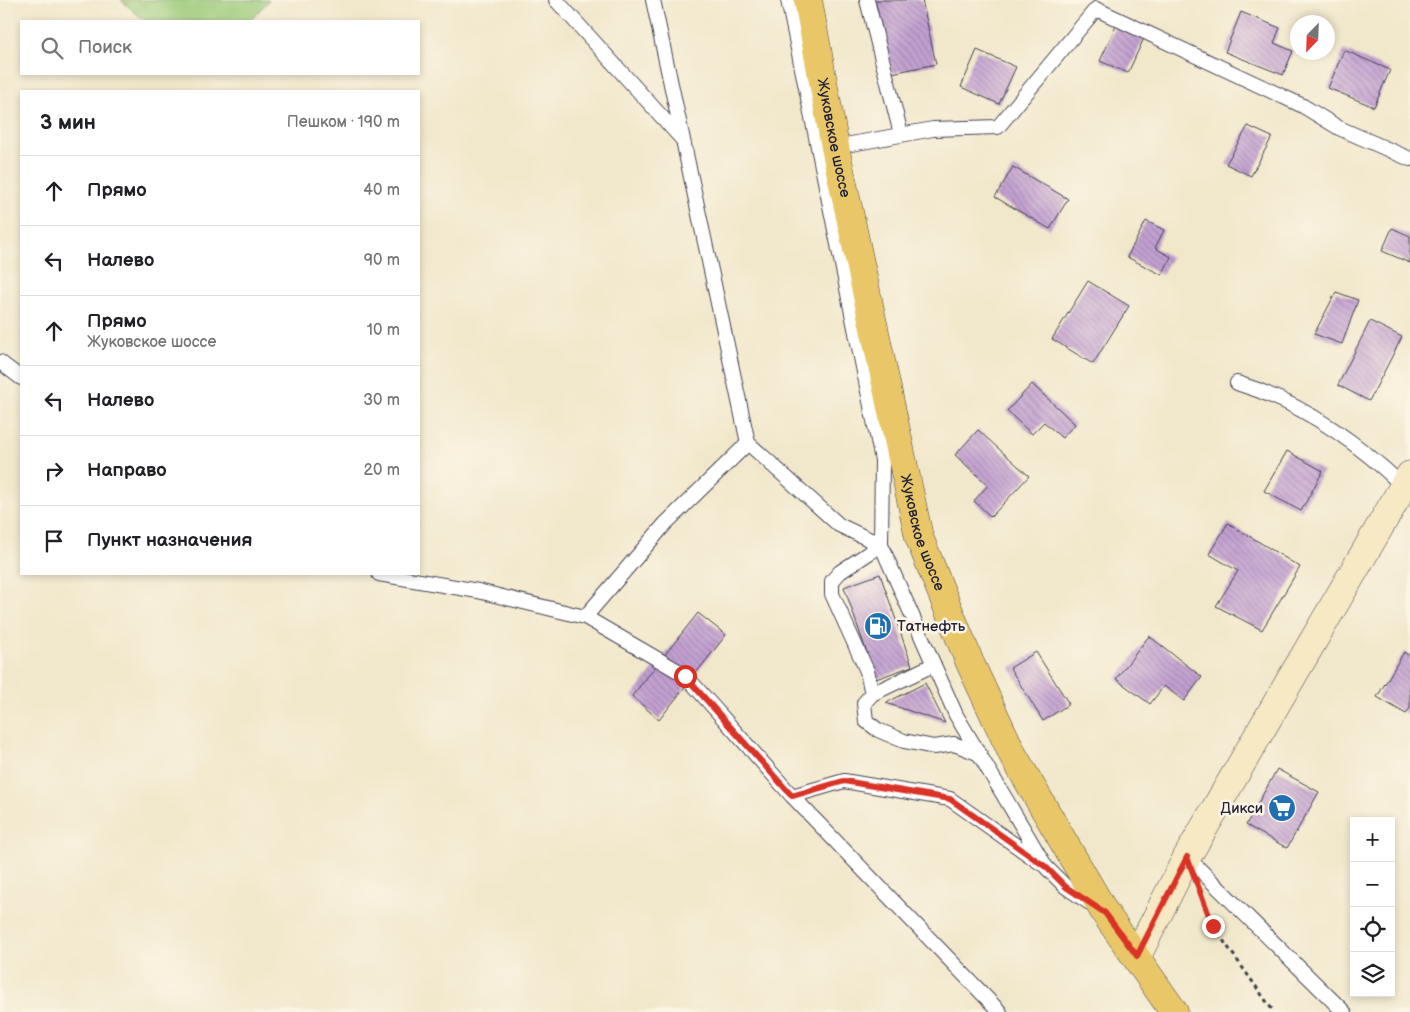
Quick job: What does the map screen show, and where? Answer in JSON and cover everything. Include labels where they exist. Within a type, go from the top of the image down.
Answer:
[{"type":"main road","name":"Жуковское шоссе","points":[[808,0],[835,147],[919,537],[970,664],[1013,755],[1105,913],[1137,956],[1174,1012]]},
{"type":"street","points":[[1137,956],[1187,857],[1407,480]]},
{"type":"lane","points":[[556,0],[682,138]]},
{"type":"lane","points":[[653,0],[748,443],[839,525],[880,545]]},
{"type":"lane","points":[[788,0],[882,460],[880,545],[956,715],[1046,867]]},
{"type":"lane","points":[[867,0],[901,134]]},
{"type":"lane","points":[[835,147],[933,128],[998,127],[1097,4],[1303,106],[1339,128],[1410,159]]},
{"type":"lane","points":[[0,362],[20,377]]},
{"type":"lane","points":[[1237,383],[1260,390],[1323,422],[1377,462],[1407,480]]},
{"type":"lane","points":[[585,617],[665,524],[748,443]]},
{"type":"lane","points":[[872,694],[867,671],[832,594],[832,581],[840,572],[880,545]]},
{"type":"lane","points":[[385,575],[478,591],[585,617],[685,676],[792,796],[1000,1012]]},
{"type":"lane","points":[[934,665],[872,694],[864,703],[866,721],[878,730],[904,741],[934,747],[954,744],[980,754]]},
{"type":"lane","points":[[792,796],[844,781],[950,799],[1046,867],[1066,887],[1105,913]]},
{"type":"lane","points":[[1187,857],[1344,1012]]},
{"type":"path","points":[[1204,900],[1213,926],[1274,1012]]},
{"type":"green space","points":[[121,0],[269,0],[251,20],[144,20]]},
{"type":"building","points":[[875,0],[922,0],[936,64],[892,73]]},
{"type":"building","points":[[1241,12],[1280,28],[1274,43],[1290,50],[1290,58],[1283,75],[1225,52]]},
{"type":"building","points":[[1116,26],[1144,38],[1128,73],[1100,61]]},
{"type":"building","points":[[977,50],[1016,67],[999,104],[961,87]]},
{"type":"building","points":[[1344,50],[1390,70],[1374,107],[1328,88]]},
{"type":"building","points":[[1248,126],[1272,137],[1251,176],[1226,164]]},
{"type":"building","points":[[1013,167],[1068,199],[1050,229],[995,197]]},
{"type":"building","points":[[1146,221],[1164,230],[1155,248],[1171,257],[1162,275],[1127,257]]},
{"type":"building","points":[[1392,228],[1410,236],[1410,263],[1382,251]]},
{"type":"building","points":[[1088,281],[1129,306],[1093,364],[1052,339]]},
{"type":"building","points":[[1336,292],[1358,300],[1342,344],[1314,334]]},
{"type":"building","points":[[1370,321],[1402,337],[1369,401],[1338,385]]},
{"type":"building","points":[[1032,384],[1075,424],[1062,438],[1044,422],[1032,434],[1007,411]]},
{"type":"building","points":[[978,430],[1029,476],[991,517],[974,501],[988,485],[955,455]]},
{"type":"building","points":[[1287,451],[1323,471],[1301,511],[1264,491]]},
{"type":"building","points":[[1228,523],[1300,567],[1262,630],[1216,606],[1238,571],[1209,554]]},
{"type":"building","name":"Татнефть","points":[[880,574],[912,666],[876,679],[844,587]]},
{"type":"building","points":[[698,613],[726,635],[659,720],[632,696]]},
{"type":"building","points":[[1149,636],[1202,677],[1184,701],[1164,686],[1150,704],[1116,679]]},
{"type":"building","points":[[1036,652],[1069,704],[1043,721],[1010,668]]},
{"type":"building","points":[[1404,652],[1410,656],[1410,708],[1406,714],[1377,697]]},
{"type":"building","points":[[925,683],[945,723],[886,703]]},
{"type":"building","name":"Дикси","points":[[1277,769],[1319,792],[1287,848],[1246,825]]},
{"type":"place","name":"Татнефть","points":[[878,626]]},
{"type":"place","name":"Дикси","points":[[1282,808]]},
{"type":"route","points":[[685,676],[792,796],[844,781],[950,799],[1046,867],[1066,887],[1105,913],[1137,956],[1187,857],[1213,926]]}]
